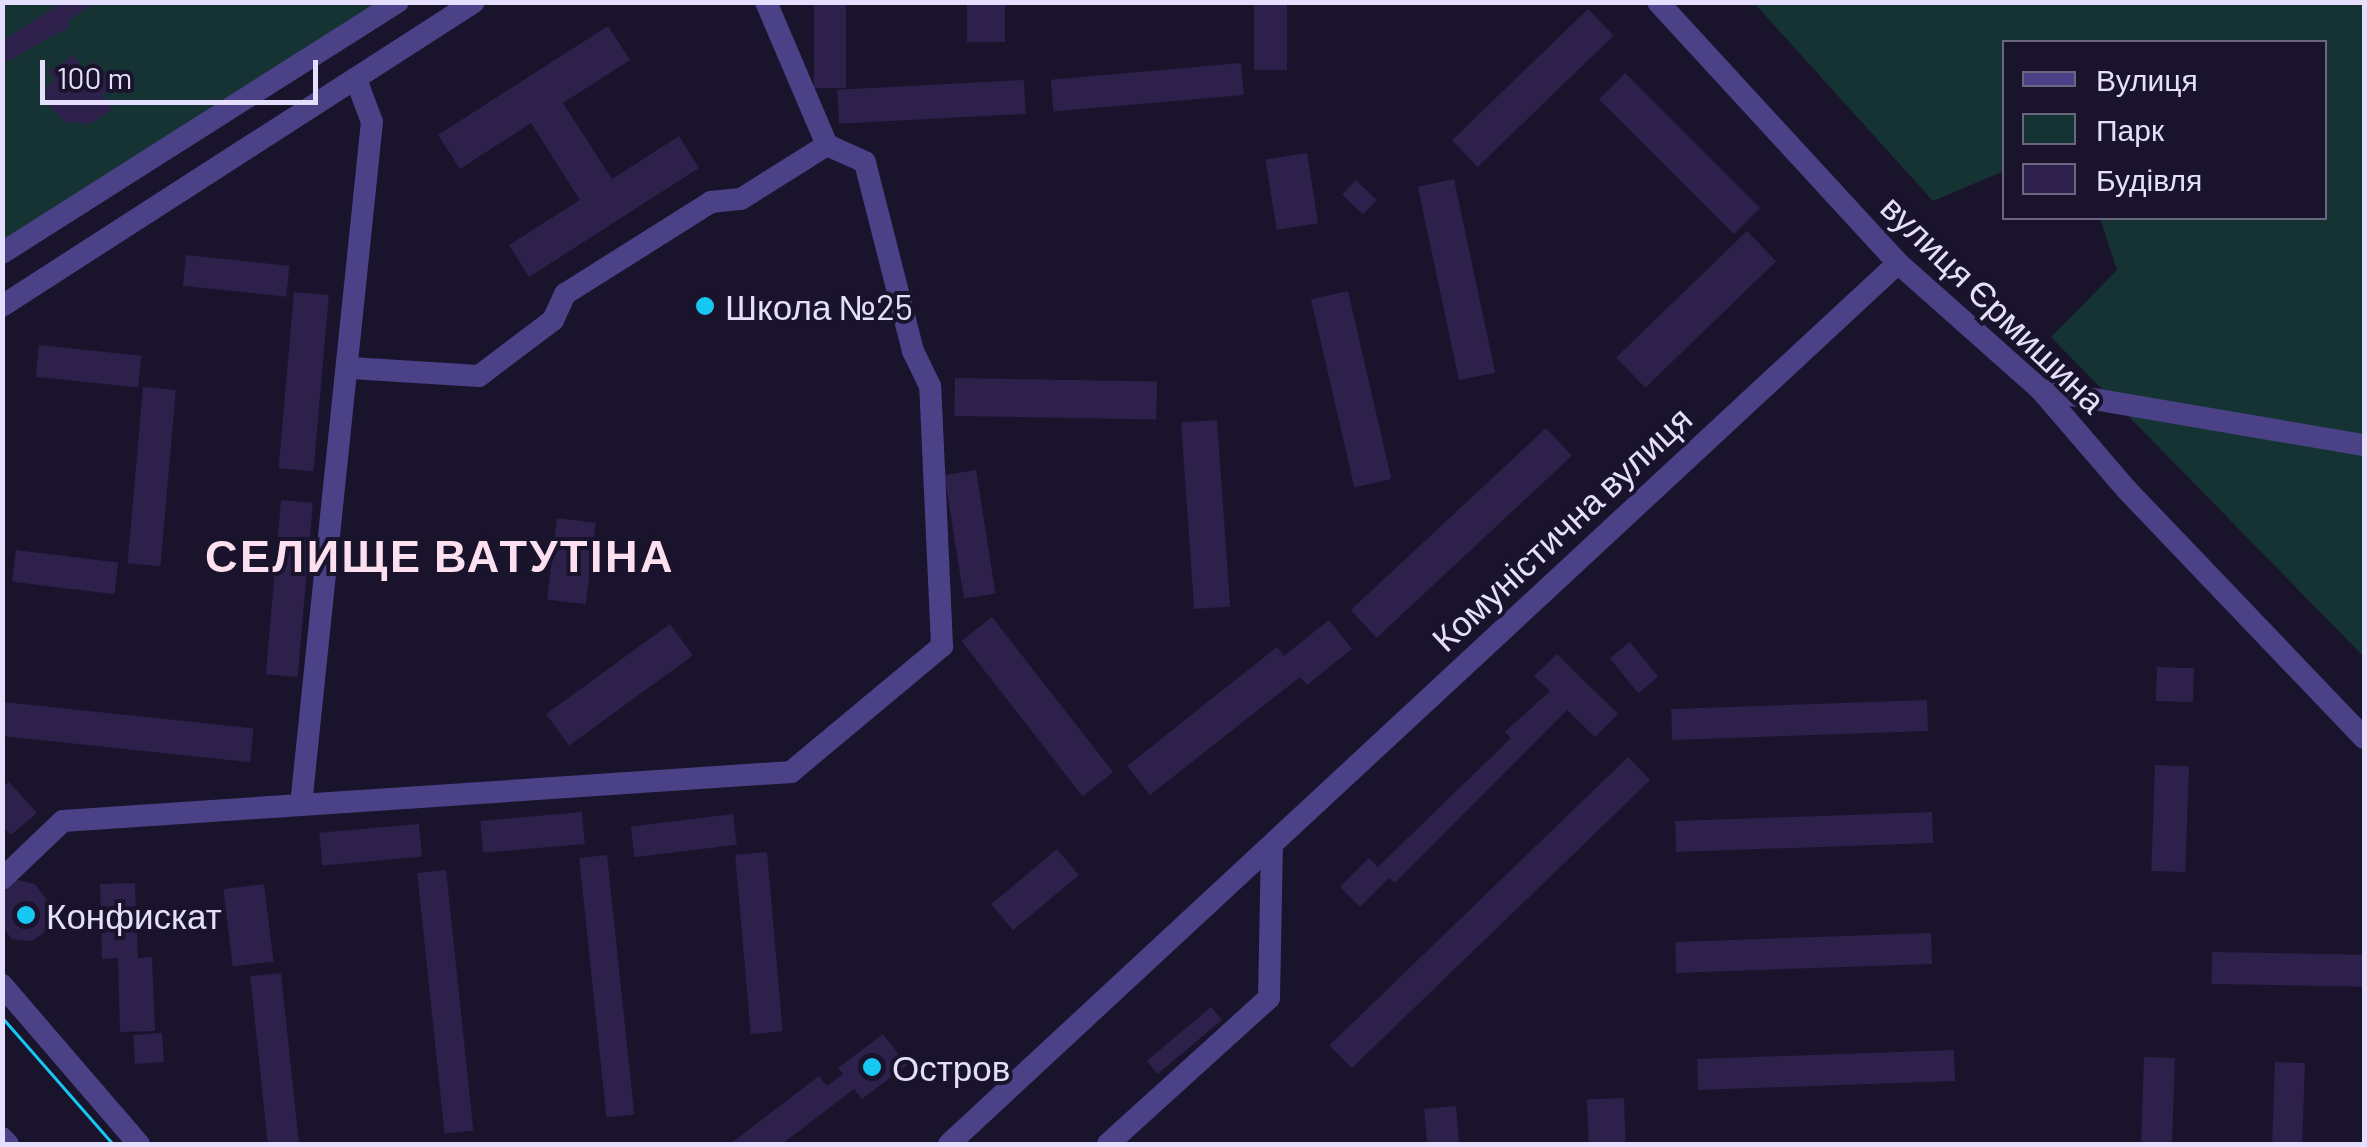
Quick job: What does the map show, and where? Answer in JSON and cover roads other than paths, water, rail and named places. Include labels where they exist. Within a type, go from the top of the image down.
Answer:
[{"type":"street","points":[[2,253],[398,2]]},
{"type":"street","points":[[2,306],[474,2]]},
{"type":"street","points":[[2,879],[63,821],[791,772],[942,646],[930,386],[912,351],[865,162],[827,144],[766,2]]},
{"type":"street","name":"вулиця Єрмишина","points":[[1658,2],[1898,263],[2041,390],[2127,490],[2364,738]]},
{"type":"street","points":[[301,805],[351,368],[372,122],[356,79]]},
{"type":"street","points":[[351,368],[478,376],[553,320],[564,294],[712,202],[741,199],[827,144]]},
{"type":"street","name":"Комуністична вулиця","points":[[949,1144],[1898,263]]},
{"type":"street","points":[[2041,390],[2364,445]]},
{"type":"street","points":[[1108,1144],[1269,998],[1272,846]]},
{"type":"street","points":[[2,985],[139,1144]]},
{"type":"street","points":[[2,1138],[8,1144]]},
{"type":"tram line","points":[[2,1017],[113,1144]]},
{"type":"place","name":"Школа №25","points":[[705,306]]},
{"type":"place","name":"Конфискат","points":[[26,915]]},
{"type":"place","name":"Остров","points":[[872,1067]]},
{"type":"district","name":"СЕЛИЩЕ ВАТУТІНА","points":[[440,555]]}]
